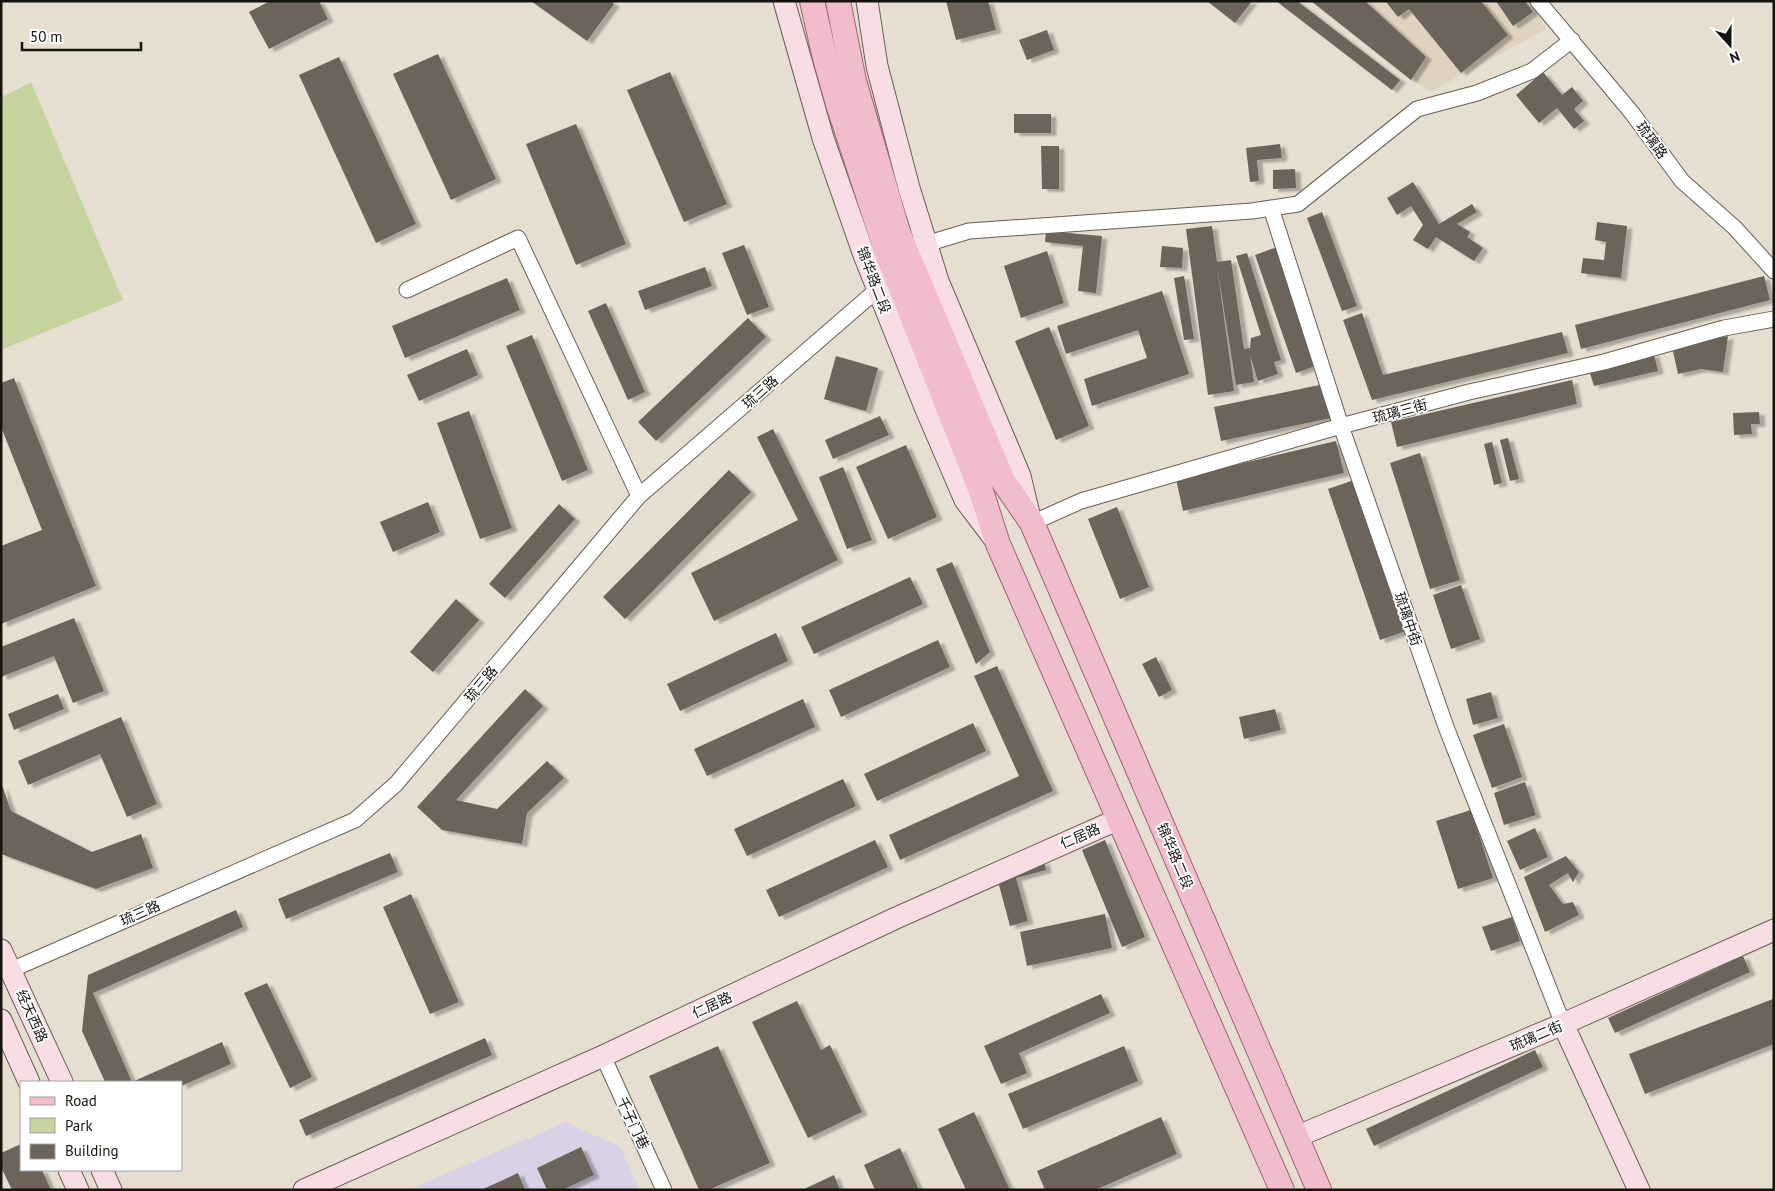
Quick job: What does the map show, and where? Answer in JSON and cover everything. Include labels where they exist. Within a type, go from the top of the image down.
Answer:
[{"type":"main road","name":"锦华路二段","points":[[812,1],[827,68],[885,247],[981,490],[998,544],[1282,1190]]},
{"type":"main road","name":"锦华路二段","points":[[838,1],[854,81],[898,232],[1003,481],[1032,523],[1319,1190]]},
{"type":"street","name":"锦华路二段","points":[[784,1],[824,138],[878,289],[925,407],[965,500],[998,544]]},
{"type":"street","name":"锦华路二段","points":[[867,1],[876,66],[908,188],[938,281],[1020,476],[1032,523]]},
{"type":"street","name":"琉璃路","points":[[1538,1],[1632,114],[1682,182],[1735,228],[1774,271]]},
{"type":"street","points":[[926,244],[969,231],[1252,211],[1298,204],[1417,109],[1477,93],[1532,71],[1572,40]]},
{"type":"street","name":"琉璃中街","points":[[1271,208],[1342,426],[1446,727],[1563,1024]]},
{"type":"street","points":[[407,290],[518,238],[639,496]]},
{"type":"street","name":"琉三路","points":[[11,970],[355,820],[396,784],[639,496],[878,289]]},
{"type":"street","name":"琉璃三街","points":[[1032,523],[1081,501],[1342,426],[1469,392],[1604,362],[1724,328],[1774,319]]},
{"type":"street","name":"仁居路","points":[[304,1190],[603,1056],[896,918],[1120,819]]},
{"type":"street","name":"琉璃二街","points":[[1296,1137],[1563,1024],[1774,930]]},
{"type":"street","name":"经天西路","points":[[1,950],[62,1081]]},
{"type":"street","points":[[1,1020],[29,1081]]},
{"type":"street","points":[[1563,1024],[1639,1190]]},
{"type":"street","name":"千子门巷","points":[[603,1056],[664,1190]]},
{"type":"street","points":[[69,1171],[78,1190]]},
{"type":"street","points":[[102,1171],[111,1190]]},
{"type":"shaded area","points":[[1310,1],[1530,1],[1546,29],[1430,92]]},
{"type":"shaded area","points":[[566,1122],[620,1147],[640,1190],[408,1190]]},
{"type":"green space","points":[[31,82],[123,300],[1,350],[1,98]]},
{"type":"building","points":[[270,1],[319,1],[328,19],[269,49],[249,12]]},
{"type":"building","points":[[531,1],[611,1],[614,4],[587,41]]},
{"type":"building","points":[[946,1],[988,1],[996,30],[956,40]]},
{"type":"building","points":[[1207,1],[1252,1],[1235,23]]},
{"type":"building","points":[[1276,1],[1297,1],[1400,80],[1392,90]]},
{"type":"building","points":[[1311,1],[1365,1],[1426,57],[1411,80]]},
{"type":"building","points":[[1389,1],[1481,1],[1508,35],[1461,73],[1409,9],[1398,17],[1387,3]]},
{"type":"building","points":[[1496,1],[1525,1],[1533,12],[1513,26]]},
{"type":"building","points":[[1047,30],[1054,50],[1027,60],[1019,40]]},
{"type":"building","points":[[438,54],[496,179],[451,200],[393,74]]},
{"type":"building","points":[[339,57],[416,224],[376,243],[299,75]]},
{"type":"building","points":[[670,72],[727,204],[684,222],[627,90]]},
{"type":"building","points":[[1543,72],[1562,95],[1572,87],[1583,101],[1574,109],[1584,121],[1574,129],[1557,108],[1539,123],[1516,95]]},
{"type":"building","points":[[1014,114],[1051,114],[1051,133],[1014,133]]},
{"type":"building","points":[[576,124],[626,244],[576,265],[526,144]]},
{"type":"building","points":[[1280,144],[1282,158],[1257,160],[1259,181],[1250,182],[1246,148]]},
{"type":"building","points":[[1041,146],[1059,146],[1059,189],[1042,189]]},
{"type":"building","points":[[1295,169],[1296,188],[1273,189],[1273,170]]},
{"type":"building","points":[[1413,182],[1439,224],[1472,204],[1477,212],[1457,224],[1470,232],[1467,237],[1483,248],[1474,261],[1436,237],[1428,249],[1413,240],[1423,225],[1411,206],[1397,215],[1387,198]]},
{"type":"building","points":[[1322,212],[1357,306],[1342,311],[1307,218]]},
{"type":"building","points":[[1597,222],[1627,226],[1621,278],[1581,273],[1583,258],[1604,260],[1606,242],[1595,240]]},
{"type":"building","points":[[1212,226],[1217,262],[1231,260],[1244,349],[1250,348],[1251,338],[1261,335],[1236,256],[1247,253],[1281,360],[1274,362],[1278,374],[1258,381],[1250,355],[1254,382],[1236,385],[1217,266],[1234,391],[1208,395],[1186,229]]},
{"type":"building","points":[[1046,231],[1102,236],[1096,293],[1078,291],[1083,246],[1045,242]]},
{"type":"building","points":[[744,245],[769,307],[747,315],[722,253]]},
{"type":"building","points":[[1162,246],[1183,248],[1182,268],[1160,267]]},
{"type":"building","points":[[1277,247],[1318,365],[1296,373],[1255,255]]},
{"type":"building","points":[[1047,251],[1064,303],[1021,318],[1004,266]]},
{"type":"building","points":[[705,267],[712,286],[645,310],[638,291]]},
{"type":"building","points":[[1184,276],[1194,339],[1184,340],[1174,278]]},
{"type":"building","points":[[1764,276],[1770,300],[1581,349],[1575,325]]},
{"type":"building","points":[[507,278],[520,310],[405,358],[392,326]]},
{"type":"building","points":[[1162,291],[1189,374],[1092,406],[1084,379],[1147,358],[1138,330],[1066,354],[1057,326]]},
{"type":"building","points":[[606,303],[645,392],[628,400],[588,311]]},
{"type":"building","points":[[1362,313],[1383,375],[1562,332],[1568,353],[1372,400],[1343,320]]},
{"type":"building","points":[[748,318],[766,337],[656,441],[638,422]]},
{"type":"building","points":[[1049,327],[1089,426],[1056,440],[1015,341]]},
{"type":"building","points":[[532,335],[588,470],[562,481],[506,346]]},
{"type":"building","points":[[1728,336],[1723,372],[1701,369],[1678,374],[1672,347]]},
{"type":"building","points":[[467,349],[478,375],[419,401],[407,375]]},
{"type":"building","points":[[1654,354],[1658,371],[1594,386],[1589,370]]},
{"type":"building","points":[[836,356],[878,368],[866,411],[824,399]]},
{"type":"building","points":[[14,378],[96,586],[1,624],[1,546],[42,530],[1,427],[1,383]]},
{"type":"building","points":[[1572,380],[1577,404],[1397,447],[1391,422]]},
{"type":"building","points":[[1324,384],[1331,418],[1221,441],[1214,407]]},
{"type":"building","points":[[469,411],[512,528],[480,539],[437,423]]},
{"type":"building","points":[[1759,412],[1760,424],[1751,424],[1752,434],[1734,435],[1733,413]]},
{"type":"building","points":[[880,416],[889,435],[833,459],[825,440]]},
{"type":"building","points":[[773,429],[838,560],[714,621],[691,573],[798,520],[757,437]]},
{"type":"building","points":[[1508,438],[1519,479],[1510,481],[1500,440]]},
{"type":"building","points":[[1336,441],[1344,473],[1183,511],[1176,479]]},
{"type":"building","points":[[1492,442],[1502,483],[1494,485],[1484,444]]},
{"type":"building","points":[[906,445],[937,517],[888,539],[856,467]]},
{"type":"building","points":[[1420,453],[1460,580],[1430,589],[1390,463]]},
{"type":"building","points":[[843,467],[872,540],[847,549],[819,477]]},
{"type":"building","points":[[729,470],[751,492],[625,619],[603,597]]},
{"type":"building","points":[[1354,480],[1406,631],[1380,640],[1328,489]]},
{"type":"building","points":[[428,502],[440,532],[393,552],[380,522]]},
{"type":"building","points":[[559,504],[575,519],[505,598],[489,584]]},
{"type":"building","points":[[1117,507],[1149,587],[1120,599],[1088,519]]},
{"type":"building","points":[[952,562],[990,652],[976,664],[936,569]]},
{"type":"building","points":[[910,577],[923,604],[814,654],[801,627]]},
{"type":"building","points":[[1461,585],[1480,639],[1451,649],[1433,595]]},
{"type":"building","points":[[456,599],[479,620],[433,672],[410,652]]},
{"type":"building","points":[[74,618],[104,691],[73,703],[54,656],[1,677],[1,647]]},
{"type":"building","points":[[776,633],[788,661],[680,711],[667,684]]},
{"type":"building","points":[[938,640],[950,667],[841,717],[829,690]]},
{"type":"building","points":[[1156,657],[1172,690],[1159,697],[1142,664]]},
{"type":"building","points":[[997,666],[1053,791],[900,860],[889,835],[1019,776],[974,676]]},
{"type":"building","points":[[525,689],[543,706],[456,800],[497,809],[547,761],[564,778],[527,813],[522,844],[442,830],[417,807]]},
{"type":"building","points":[[1491,692],[1498,718],[1473,725],[1466,699]]},
{"type":"building","points":[[58,694],[64,709],[14,730],[8,714]]},
{"type":"building","points":[[803,699],[815,727],[707,776],[694,749]]},
{"type":"building","points":[[1275,709],[1281,730],[1244,739],[1239,717]]},
{"type":"building","points":[[121,717],[157,804],[127,817],[100,754],[28,785],[18,761]]},
{"type":"building","points":[[973,723],[986,751],[877,801],[864,774]]},
{"type":"building","points":[[1504,724],[1522,777],[1492,788],[1473,735]]},
{"type":"building","points":[[843,779],[856,806],[747,856],[734,829]]},
{"type":"building","points":[[1525,782],[1536,815],[1504,825],[1494,793]]},
{"type":"building","points":[[2,785],[11,811],[92,852],[141,834],[153,868],[96,889],[1,854]]},
{"type":"building","points":[[1471,810],[1493,878],[1458,889],[1436,821]]},
{"type":"building","points":[[1535,828],[1548,857],[1520,870],[1507,841]]},
{"type":"building","points":[[875,840],[888,867],[779,917],[766,890]]},
{"type":"building","points":[[1105,840],[1145,937],[1122,947],[1082,850]]},
{"type":"building","points":[[390,853],[398,872],[286,919],[278,899]]},
{"type":"building","points":[[1566,856],[1579,872],[1573,882],[1568,873],[1549,885],[1563,904],[1573,902],[1579,915],[1545,932],[1524,877]]},
{"type":"building","points":[[1044,861],[1046,870],[1016,878],[1028,921],[1010,926],[996,874]]},
{"type":"building","points":[[411,894],[459,1002],[430,1014],[383,907]]},
{"type":"building","points":[[236,910],[243,927],[93,993],[132,1081],[105,1081],[82,1031],[88,975]]},
{"type":"building","points":[[1105,914],[1112,948],[1027,966],[1020,932]]},
{"type":"building","points":[[1512,917],[1520,941],[1491,951],[1482,927]]},
{"type":"building","points":[[1743,956],[1750,972],[1615,1033],[1608,1018]]},
{"type":"building","points":[[267,983],[312,1077],[290,1088],[244,993]]},
{"type":"building","points":[[1101,994],[1110,1013],[1019,1053],[1027,1073],[1001,1084],[984,1046]]},
{"type":"building","points":[[1773,999],[1774,1044],[1645,1094],[1629,1054]]},
{"type":"building","points":[[797,1001],[821,1050],[830,1045],[862,1112],[808,1138],[752,1022]]},
{"type":"building","points":[[485,1038],[492,1055],[306,1136],[299,1120]]},
{"type":"building","points":[[222,1042],[231,1064],[182,1086],[182,1081],[134,1081]]},
{"type":"building","points":[[718,1046],[770,1163],[708,1190],[699,1190],[649,1076]]},
{"type":"building","points":[[1124,1046],[1138,1081],[1023,1129],[1008,1094]]},
{"type":"building","points":[[1535,1050],[1543,1067],[1374,1146],[1366,1129]]},
{"type":"building","points":[[974,1112],[1010,1190],[966,1190],[938,1129]]},
{"type":"building","points":[[1161,1117],[1177,1154],[1095,1190],[1045,1190],[1037,1171]]},
{"type":"building","points":[[20,1144],[20,1171],[42,1171],[51,1190],[12,1190],[1,1167],[1,1153]]},
{"type":"building","points":[[581,1147],[594,1175],[562,1190],[547,1190],[537,1168]]},
{"type":"building","points":[[900,1148],[919,1190],[875,1190],[864,1165]]},
{"type":"building","points":[[518,1173],[525,1190],[481,1190]]},
{"type":"building","points":[[834,1175],[840,1190],[802,1190]]}]
